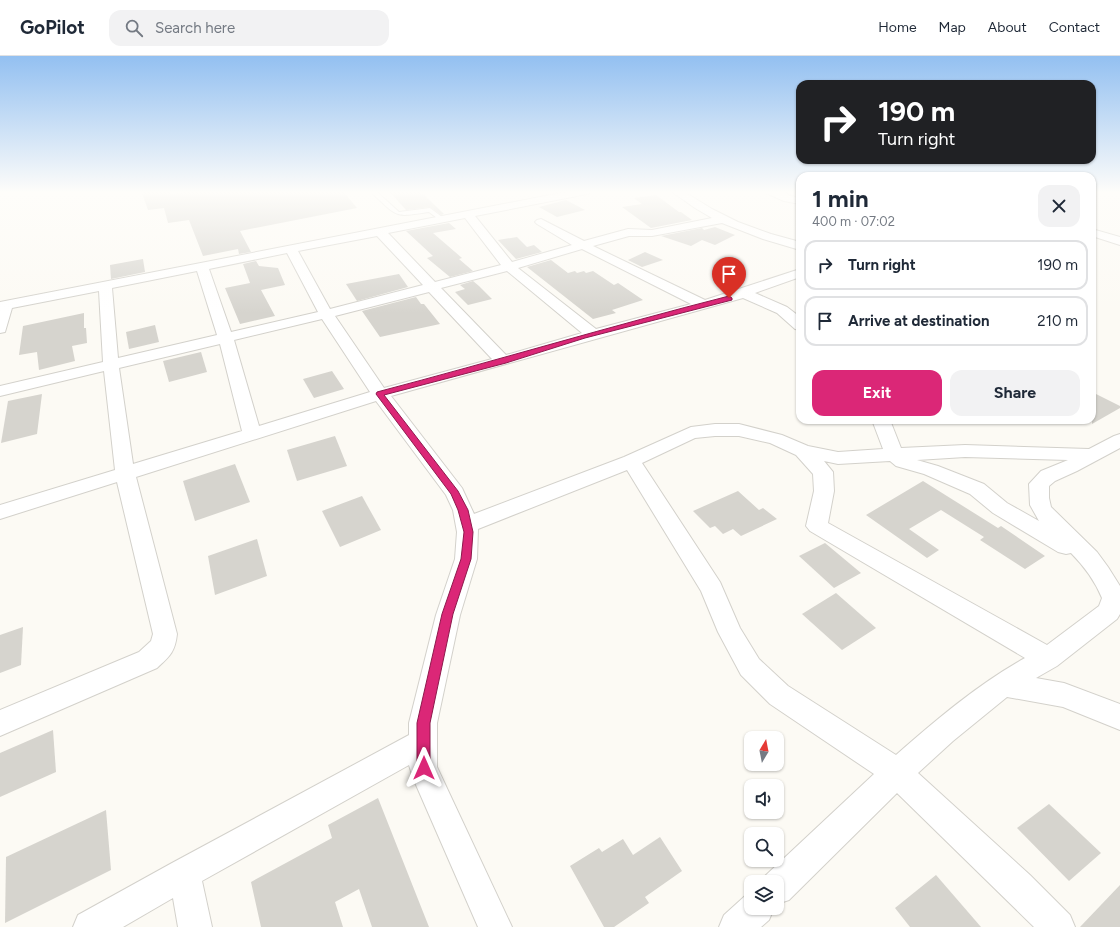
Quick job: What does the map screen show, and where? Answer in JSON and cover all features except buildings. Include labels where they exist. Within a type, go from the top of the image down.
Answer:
[{"type":"street","points":[[0,329],[3,306],[380,232],[503,361]]},
{"type":"street","points":[[481,232],[509,267],[593,334]]},
{"type":"street","points":[[558,232],[582,245],[704,305]]},
{"type":"street","points":[[0,391],[226,339],[326,314],[509,267],[628,232],[652,233],[659,232]]},
{"type":"street","points":[[752,232],[764,237],[796,245]]},
{"type":"street","points":[[1096,233],[1120,241]]},
{"type":"street","points":[[291,250],[326,314],[380,394],[455,493],[463,510],[468,532],[466,559],[448,614],[423,723],[424,768],[495,927]]},
{"type":"street","points":[[202,267],[226,339],[252,434]]},
{"type":"street","points":[[0,512],[380,394],[503,361],[593,334],[704,305],[796,274]]},
{"type":"street","points":[[0,723],[148,660],[163,646],[165,634],[125,473],[111,366],[105,286]]},
{"type":"street","points":[[743,293],[776,308],[790,316],[796,322]]},
{"type":"street","points":[[883,424],[894,455],[903,462],[931,470],[977,489],[1000,508],[1091,560]]},
{"type":"street","points":[[467,525],[631,461],[691,433],[715,430],[739,430],[776,439],[803,451],[838,458],[965,451],[1092,455]]},
{"type":"street","points":[[784,881],[853,814],[897,774],[1004,684],[1048,658],[1109,612],[1114,598],[1108,582],[1091,560],[1054,524],[1043,510],[1038,496],[1039,484],[1048,476],[1070,467],[1120,440]]},
{"type":"street","points":[[803,451],[823,472],[824,491],[817,526],[1048,658]]},
{"type":"street","points":[[631,461],[712,588],[730,632],[750,667],[779,695],[897,774],[1018,886],[1058,927]]},
{"type":"street","points":[[1004,684],[1064,695],[1120,717]]},
{"type":"street","points":[[90,927],[423,742]]},
{"type":"street","points":[[183,874],[188,887],[195,927]]},
{"type":"street","points":[[736,927],[749,915]]},
{"type":"route","points":[[424,768],[423,723],[448,614],[466,559],[468,532],[463,510],[455,493],[380,394],[503,361],[583,336],[729,298]]}]
